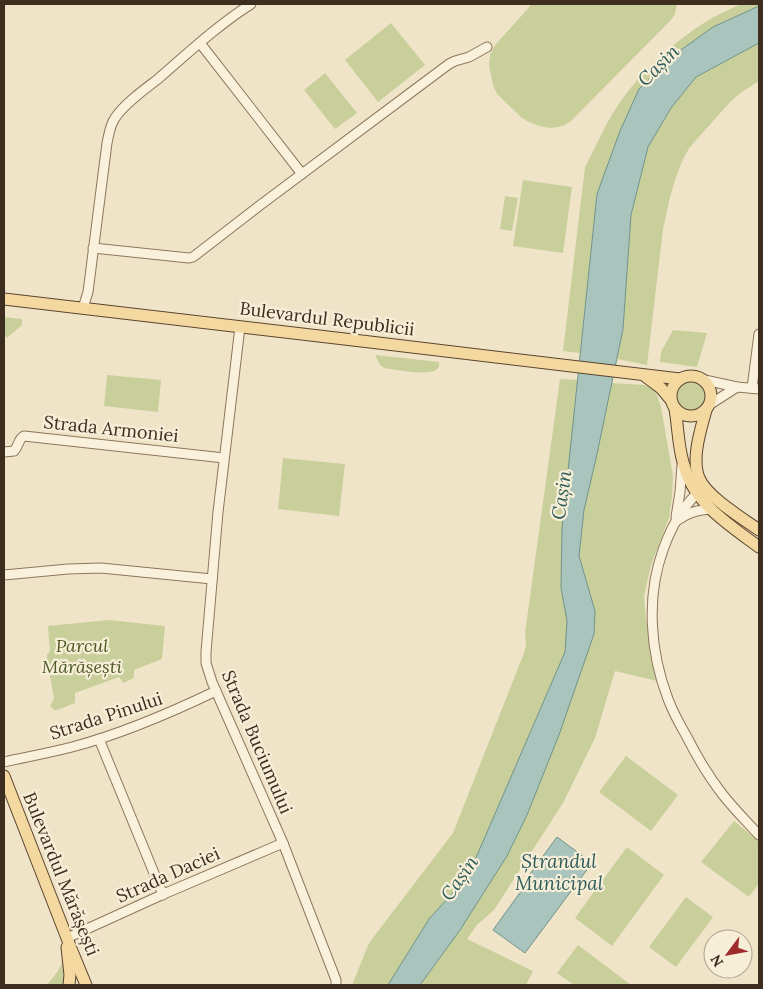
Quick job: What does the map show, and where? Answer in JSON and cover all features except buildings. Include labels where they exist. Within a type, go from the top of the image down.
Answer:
[{"type":"main road","name":"Bulevardul Republicii","points":[[4,299],[680,380]]},
{"type":"main road","points":[[644,375],[661,388],[678,412],[688,416],[698,415],[707,407]]},
{"type":"main road","points":[[700,490],[696,457],[700,434],[711,395],[708,386],[700,379],[690,376],[680,380],[673,386],[670,395],[687,477],[700,490],[712,509],[726,522],[759,546]]},
{"type":"main road","points":[[700,490],[759,530]]},
{"type":"main road","points":[[726,522],[729,513],[734,512]]},
{"type":"main road","name":"Bulevardul Mărășești","points":[[4,776],[6,792],[86,985]]},
{"type":"main road","points":[[67,938],[69,985]]},
{"type":"main road","points":[[72,951],[75,985]]},
{"type":"street","points":[[83,308],[88,292],[107,143],[114,120],[131,101],[200,43],[251,4]]},
{"type":"street","points":[[200,43],[302,174]]},
{"type":"street","points":[[93,248],[192,258],[449,64],[470,57],[487,47]]},
{"type":"street","name":"Strada Buciumului","points":[[240,327],[224,458],[206,658],[209,673],[283,843],[336,983]]},
{"type":"street","points":[[700,379],[736,387],[756,388],[759,334]]},
{"type":"street","points":[[707,407],[736,387]]},
{"type":"street","name":"Strada Armoniei","points":[[4,452],[14,451],[20,439],[24,436],[224,458]]},
{"type":"street","points":[[676,522],[682,477],[682,460]]},
{"type":"street","points":[[700,490],[684,506],[667,539],[661,556],[653,590],[655,648],[661,677],[674,713],[705,769],[723,796],[759,835]]},
{"type":"street","points":[[676,522],[688,513],[712,509]]},
{"type":"street","points":[[4,575],[101,568],[212,579]]},
{"type":"street","name":"Strada Pinului","points":[[4,762],[99,739],[169,713],[216,690]]},
{"type":"street","points":[[99,739],[163,895]]},
{"type":"street","name":"Strada Daciei","points":[[67,938],[283,843]]},
{"type":"green space","points":[[532,4],[677,4],[672,19],[571,121],[559,127],[550,128],[539,126],[522,118],[497,94],[489,66],[490,54],[496,44]]},
{"type":"green space","points":[[741,4],[759,4],[759,6],[713,27],[597,194],[580,353],[563,351],[585,167],[613,112],[658,58],[707,21]]},
{"type":"green space","points":[[391,23],[425,65],[378,102],[345,60]]},
{"type":"green space","points":[[759,43],[759,81],[731,101],[690,147],[677,174],[663,229],[647,365],[617,359],[623,329],[631,215],[648,147],[671,108],[696,77]]},
{"type":"green space","points":[[325,73],[357,113],[335,129],[304,90]]},
{"type":"green space","points":[[523,180],[572,187],[563,253],[513,246]]},
{"type":"green space","points":[[505,196],[518,198],[512,231],[500,229]]},
{"type":"green space","points":[[4,317],[22,319],[22,325],[7,338],[4,334]]},
{"type":"green space","points":[[673,330],[707,333],[697,367],[660,362],[661,352]]},
{"type":"green space","points":[[375,355],[439,362],[439,366],[433,371],[427,372],[384,368],[380,365]]},
{"type":"green space","points":[[107,375],[161,380],[158,412],[104,406]]},
{"type":"green space","points":[[691,376],[705,382],[711,396],[705,410],[691,416],[677,410],[671,396],[677,382]]},
{"type":"green space","points":[[560,379],[578,380],[562,528],[561,588],[567,621],[565,652],[475,860],[457,888],[429,919],[388,985],[352,985],[369,943],[453,833],[524,653],[526,645],[525,633]]},
{"type":"green space","points":[[612,383],[644,385],[654,389],[661,407],[673,476],[669,518],[651,565],[644,596],[646,620],[657,681],[615,671],[595,738],[563,803],[494,910],[477,925],[467,939],[533,971],[526,985],[420,985],[460,930],[507,856],[527,815],[559,735],[594,634],[595,611],[579,556],[584,510]]},
{"type":"green space","points":[[283,458],[345,464],[339,516],[278,509]]},
{"type":"green space","name":"Parcul Mărășești","points":[[109,620],[165,626],[162,659],[134,670],[134,678],[123,683],[119,677],[75,693],[75,703],[54,710],[50,706],[54,698],[47,660],[47,655],[50,651],[48,626]]},
{"type":"green space","points":[[626,756],[678,795],[651,831],[599,792]]},
{"type":"green space","points":[[734,821],[759,841],[759,883],[749,897],[701,862]]},
{"type":"green space","points":[[627,847],[664,875],[612,946],[575,918]]},
{"type":"green space","points":[[686,897],[713,917],[676,967],[649,947]]},
{"type":"green space","points":[[578,945],[631,985],[574,985],[557,973]]},
{"type":"green space","points":[[63,961],[65,968],[64,985],[47,985],[58,971]]},
{"type":"water","points":[[759,6],[759,43],[696,77],[671,108],[648,147],[631,215],[623,329],[584,510],[579,556],[595,611],[594,634],[559,735],[527,815],[507,856],[460,930],[420,985],[388,985],[429,919],[457,888],[475,860],[565,652],[567,621],[561,588],[562,528],[597,194],[620,131],[639,89],[678,52],[713,27]]},
{"type":"water","name":"Ștrandul Municipal","points":[[557,837],[592,863],[525,953],[493,930],[532,876],[530,874]]},
{"type":"water label","name":"Cașin","points":[[658,65]]},
{"type":"water label","name":"Cașin","points":[[561,495]]},
{"type":"water label","name":"Cașin","points":[[459,878]]}]
